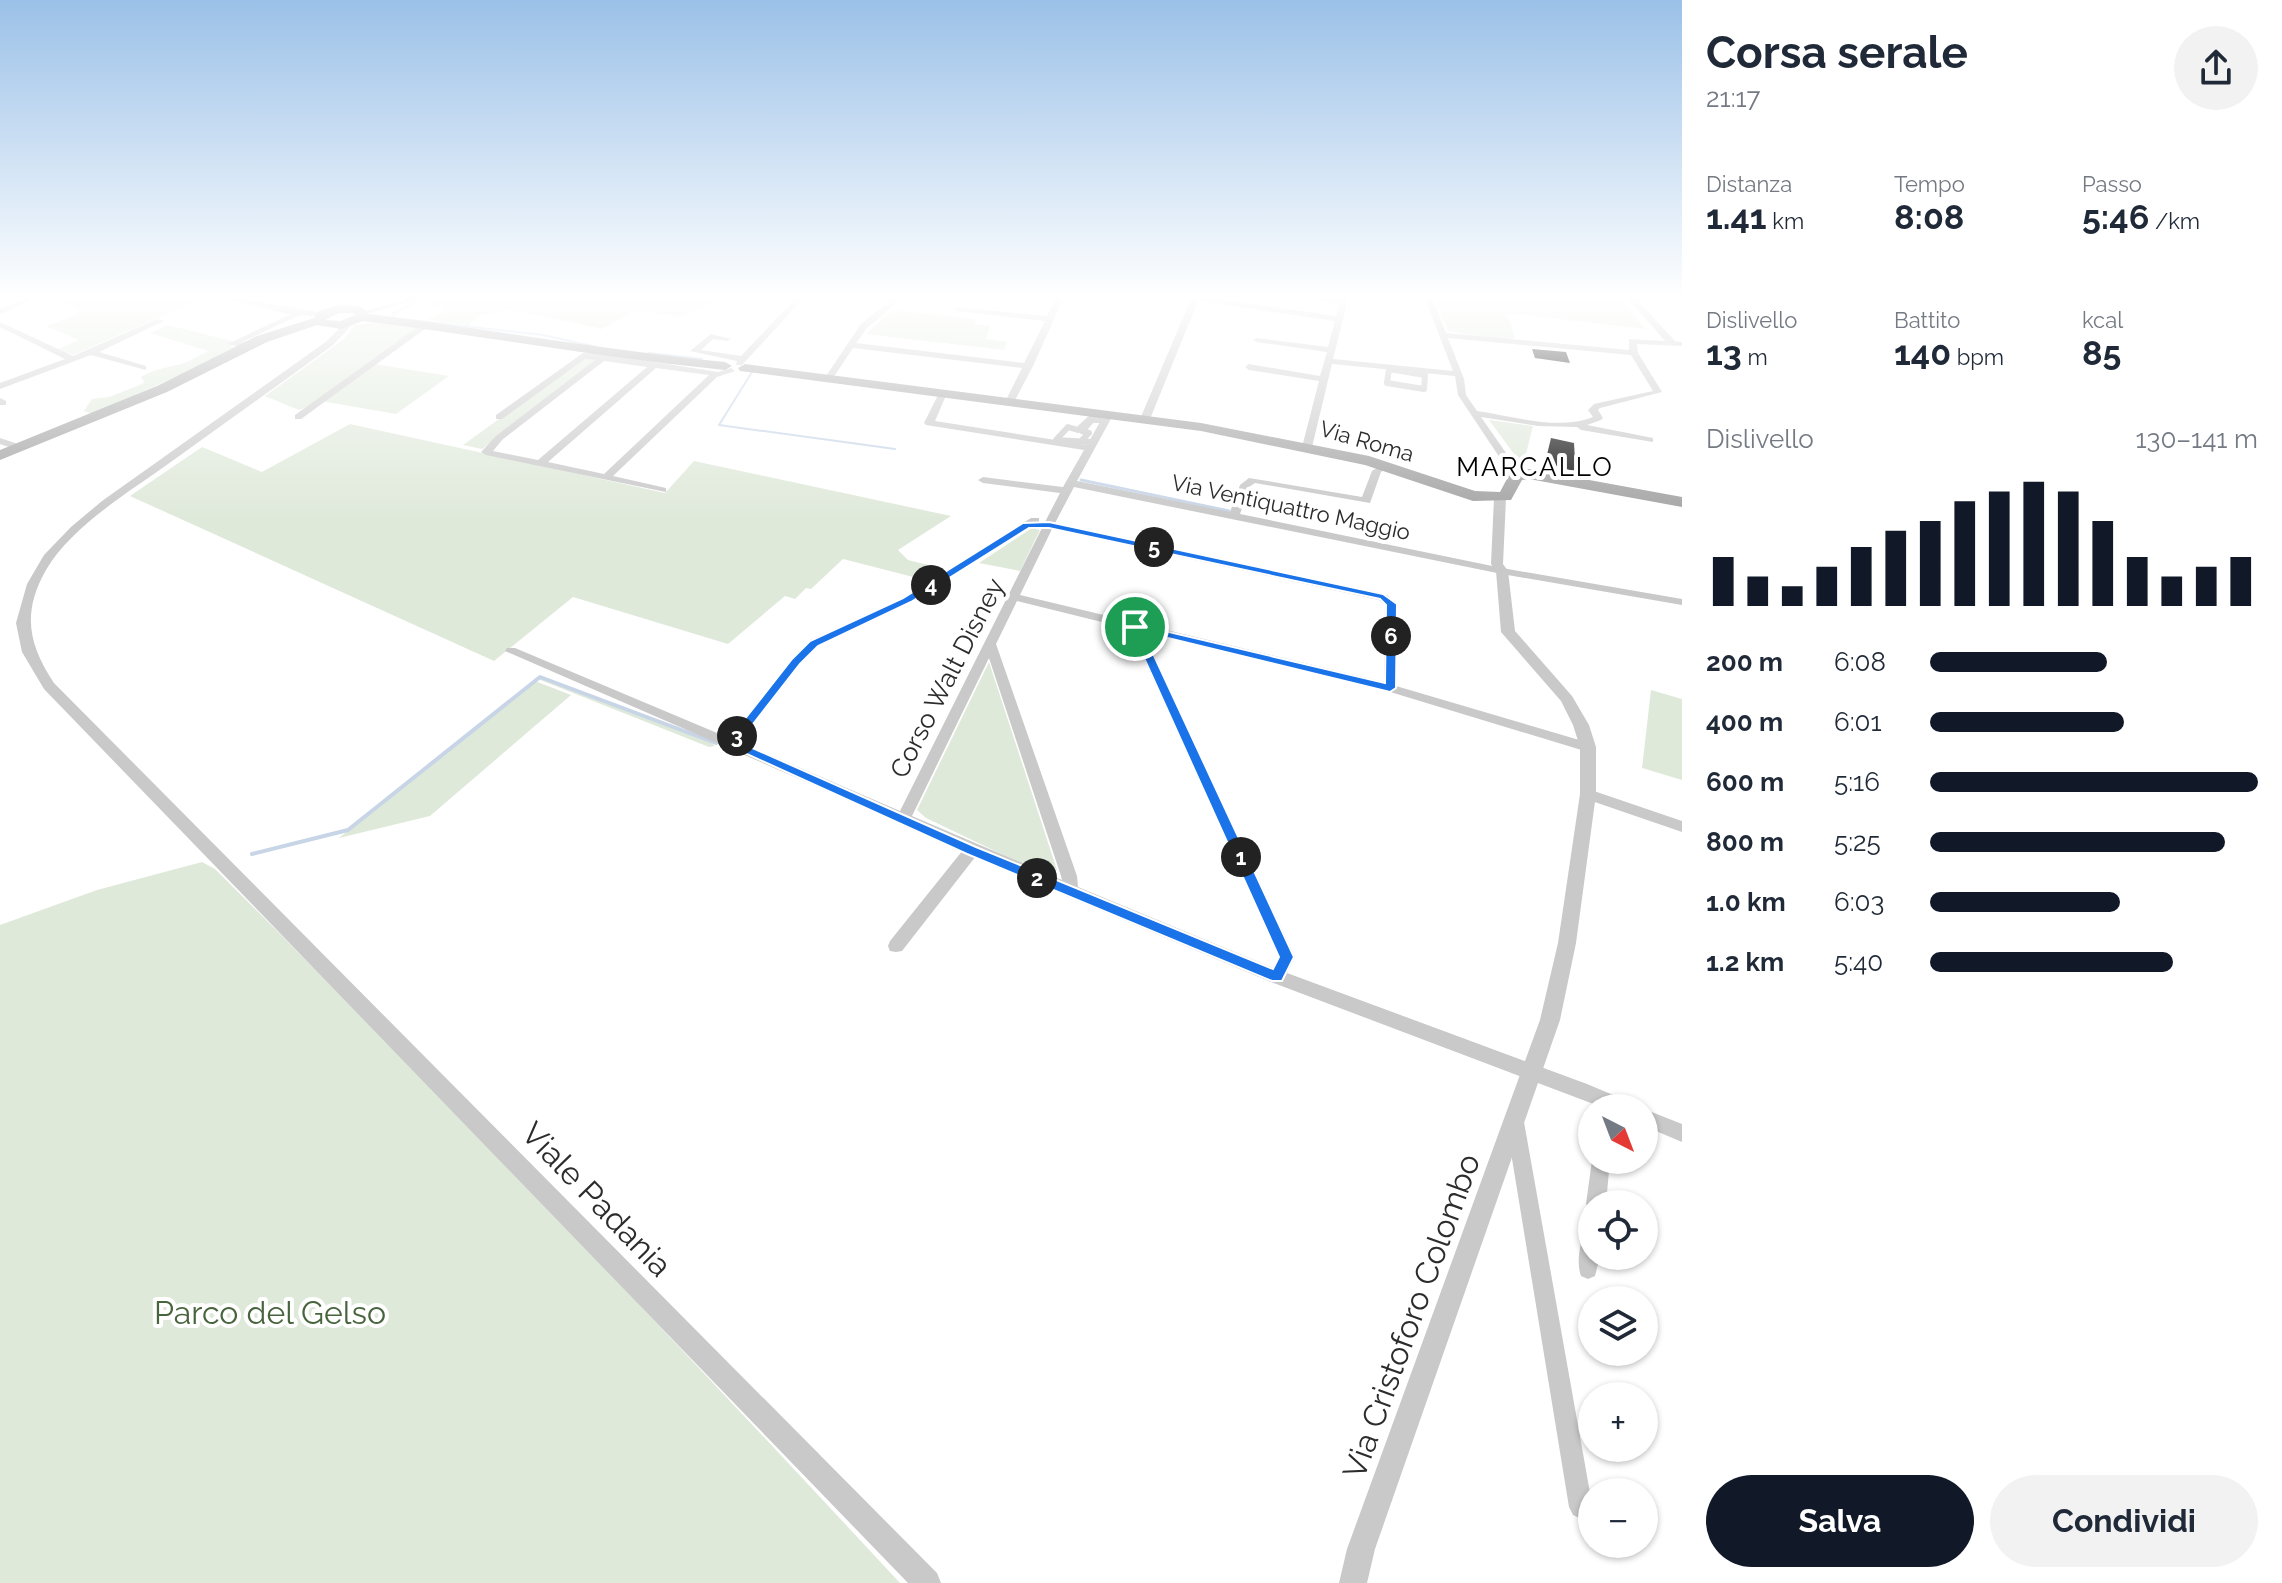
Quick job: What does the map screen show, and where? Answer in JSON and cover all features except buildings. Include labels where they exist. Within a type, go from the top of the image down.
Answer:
[{"type":"main road","points":[[0,455],[148,396],[195,373]]},
{"type":"main road","name":"Via Roma","points":[[779,373],[1010,402],[1104,418],[1145,419],[1307,447],[1384,466],[1452,490],[1500,498]]},
{"type":"main road","points":[[1500,498],[1508,494],[1522,476],[1682,502]]},
{"type":"street","points":[[0,386],[35,373]]},
{"type":"street","name":"Viale Padania","points":[[288,373],[121,492],[75,529],[46,560],[31,589],[23,616],[24,639],[33,663],[49,686],[927,1583]]},
{"type":"street","points":[[298,417],[360,373]]},
{"type":"street","points":[[499,417],[559,373]]},
{"type":"street","points":[[583,373],[499,438],[486,452],[662,490]]},
{"type":"street","points":[[541,463],[646,373]]},
{"type":"street","points":[[606,478],[726,373]]},
{"type":"street","points":[[828,379],[832,373]]},
{"type":"street","points":[[1010,402],[1025,373]]},
{"type":"street","points":[[1145,419],[1165,373]]},
{"type":"street","points":[[1286,373],[1325,379]]},
{"type":"street","points":[[1307,447],[1326,373]]},
{"type":"street","points":[[1388,373],[1387,383],[1424,389],[1425,375],[1412,373]]},
{"type":"street","points":[[1447,373],[1458,374],[1462,395],[1509,465],[1522,476]]},
{"type":"street","points":[[1572,426],[1591,423],[1598,418],[1593,410],[1597,406],[1658,392],[1646,373]]},
{"type":"street","points":[[943,393],[929,423],[1091,448]]},
{"type":"street","points":[[1475,413],[1650,440]]},
{"type":"street","points":[[1092,417],[1104,418],[1092,420],[1082,431],[1089,433],[1082,440],[1089,442],[1056,440],[1068,427],[1078,430],[1092,417]]},
{"type":"street","name":"Corso Walt Disney","points":[[903,819],[1104,418]]},
{"type":"street","points":[[0,441],[21,448]]},
{"type":"street","points":[[1234,516],[1245,485],[1253,480],[1366,501],[1377,471],[1384,466]]},
{"type":"street","name":"Via Ventiquattro Maggio","points":[[983,480],[1069,487],[1234,516],[1502,571],[1682,602]]},
{"type":"street","points":[[1500,498],[1497,564],[1502,571],[1508,632],[1567,699],[1581,725],[1588,747]]},
{"type":"street","points":[[731,744],[814,643],[907,600],[1027,525],[1052,520],[1387,599],[1391,604],[1390,688]]},
{"type":"street","points":[[1014,597],[1390,688],[1588,747]]},
{"type":"street","points":[[1135,627],[1287,957],[1277,977]]},
{"type":"street","points":[[991,646],[1069,876],[1071,892]]},
{"type":"street","points":[[511,651],[972,850],[1277,977],[1534,1071],[1586,1094]]},
{"type":"street","name":"Via Cristoforo Colombo","points":[[1353,1583],[1361,1549],[1550,1020],[1567,943],[1588,794],[1588,747]]},
{"type":"street","points":[[1588,794],[1682,827]]},
{"type":"street","points":[[896,946],[972,850]]},
{"type":"street","points":[[1515,1122],[1578,1490]]},
{"type":"street","points":[[1658,1123],[1682,1133]]},
{"type":"green space","points":[[184,373],[93,414],[84,411],[92,399],[109,397],[142,384],[141,377]]},
{"type":"green space","points":[[297,373],[355,373],[308,407],[299,410],[265,396]]},
{"type":"green space","points":[[361,373],[429,373],[449,376],[396,414],[321,401]]},
{"type":"green space","points":[[562,373],[579,373],[482,449],[463,445]]},
{"type":"green space","points":[[1489,420],[1533,426],[1523,466]]},
{"type":"green space","points":[[350,424],[665,493],[694,461],[951,516],[898,550],[908,560],[944,569],[929,581],[843,559],[811,589],[806,588],[795,599],[785,596],[728,644],[573,597],[494,661],[130,496],[202,447],[262,472]]},
{"type":"green space","points":[[1032,528],[1040,530],[1020,571],[979,563]]},
{"type":"green space","points":[[989,662],[1057,870],[1047,876],[926,818],[917,810]]},
{"type":"green space","points":[[538,679],[709,741],[715,746],[709,747]]},
{"type":"green space","points":[[535,681],[571,695],[430,816],[339,838]]},
{"type":"green space","points":[[1651,690],[1682,699],[1682,780],[1642,768]]},
{"type":"green space","name":"Parco del Gelso","points":[[202,862],[215,869],[476,1133],[900,1583],[0,1583],[0,925],[97,890]]},
{"type":"waterway","points":[[751,373],[719,425],[895,449]]},
{"type":"waterway","points":[[1081,480],[1229,511]]},
{"type":"waterway","points":[[252,854],[348,830],[540,677],[716,743]]},
{"type":"district","name":"MARCALLO","points":[[1535,467]]},
{"type":"route","points":[[1027,525],[1049,525],[1383,597],[1391,604],[1390,688],[1135,627],[1287,957],[1277,977],[972,850],[731,744],[814,643],[907,600],[1027,525]]}]
